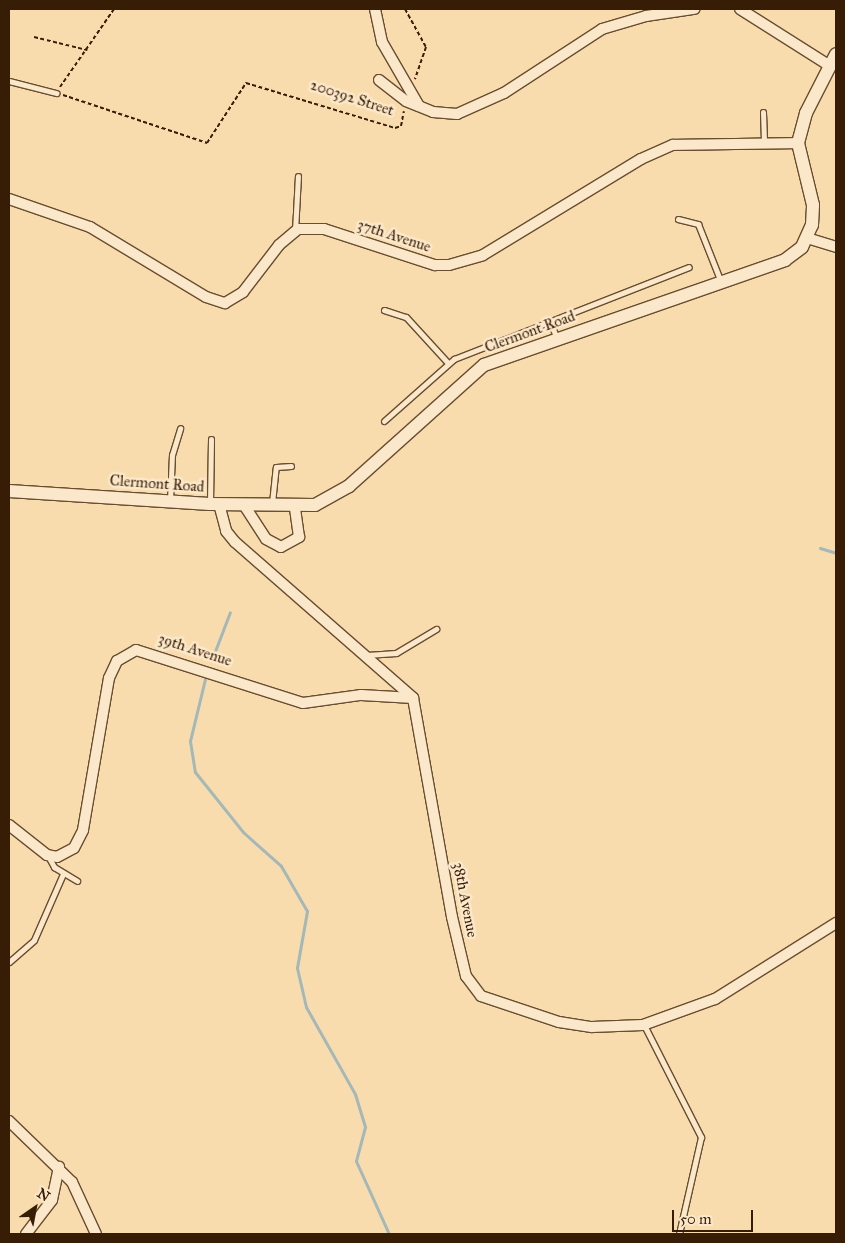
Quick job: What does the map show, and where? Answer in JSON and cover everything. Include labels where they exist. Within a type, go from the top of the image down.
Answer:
[{"type":"street","points":[[375,9],[382,42],[408,97]]},
{"type":"street","name":"200392 Street","points":[[408,97],[420,106],[446,114],[468,111],[504,93],[602,29],[646,16],[694,9]]},
{"type":"street","points":[[740,9],[830,66]]},
{"type":"street","points":[[836,54],[806,113],[798,143],[813,205],[808,238],[836,246]]},
{"type":"street","points":[[380,80],[408,97]]},
{"type":"street","name":"37th Avenue","points":[[295,231],[324,229],[419,260],[449,265],[484,255],[659,150],[691,144],[798,143]]},
{"type":"street","points":[[9,200],[90,227],[206,297],[225,303],[243,292],[295,231]]},
{"type":"street","name":"Clermont Road","points":[[9,491],[215,504],[295,507],[315,505],[340,494],[474,372],[557,339],[785,260],[808,238]]},
{"type":"street","points":[[215,504],[226,531],[235,542],[367,655],[413,698]]},
{"type":"street","points":[[244,505],[266,539],[281,547],[299,537],[295,507]]},
{"type":"street","name":"39th Avenue","points":[[48,856],[66,854],[79,840],[109,678],[126,654],[147,650],[303,703],[361,695],[413,698]]},
{"type":"street","name":"38th Avenue","points":[[413,698],[452,917],[471,986],[490,1001],[559,1022],[592,1027],[643,1025],[715,999],[836,923]]},
{"type":"street","points":[[9,825],[48,856]]},
{"type":"street","points":[[9,1121],[59,1167],[77,1191],[96,1234]]},
{"type":"street","points":[[26,1234],[52,1200],[59,1167]]},
{"type":"lane","points":[[9,81],[56,93]]},
{"type":"lane","points":[[763,112],[764,143]]},
{"type":"lane","points":[[295,231],[298,176]]},
{"type":"lane","points":[[678,219],[688,218],[698,224],[721,282]]},
{"type":"lane","points":[[384,421],[448,363],[551,324],[689,267]]},
{"type":"lane","points":[[384,310],[406,316],[448,363]]},
{"type":"lane","points":[[551,324],[557,339]]},
{"type":"lane","points":[[170,501],[172,455],[180,428]]},
{"type":"lane","points":[[211,439],[215,504]]},
{"type":"lane","points":[[272,506],[276,467],[290,466]]},
{"type":"lane","points":[[367,655],[396,654],[436,628]]},
{"type":"lane","points":[[48,856],[64,874],[77,881]]},
{"type":"lane","points":[[9,962],[34,940],[64,874]]},
{"type":"lane","points":[[643,1025],[701,1137],[679,1234]]},
{"type":"path","points":[[56,93],[114,9]]},
{"type":"path","points":[[405,9],[426,47],[408,97]]},
{"type":"path","points":[[34,37],[87,50]]},
{"type":"path","name":"200392 Street","points":[[56,93],[207,143],[246,83],[395,128],[402,126],[408,97]]},
{"type":"waterway","points":[[820,548],[836,553]]},
{"type":"waterway","points":[[212,659],[230,612]]},
{"type":"waterway","points":[[205,679],[190,741],[195,772],[243,832],[281,866],[307,911],[297,968],[306,1007],[355,1094],[365,1127],[356,1161],[389,1234]]}]
